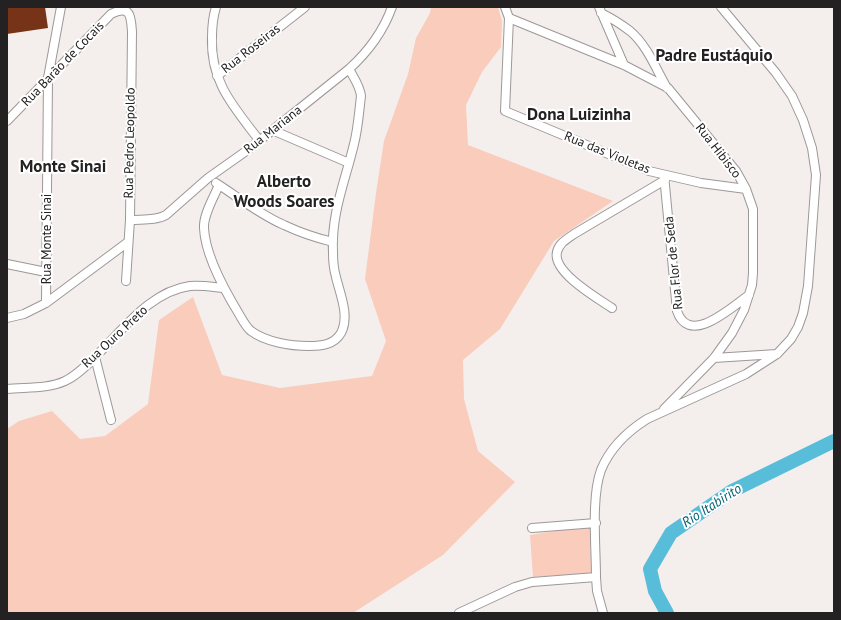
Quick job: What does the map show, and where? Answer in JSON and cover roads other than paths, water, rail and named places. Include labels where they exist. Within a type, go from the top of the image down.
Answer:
[{"type":"street","name":"Rua Monte Sinai","points":[[46,303],[48,78],[61,7]]},
{"type":"street","points":[[216,7],[212,26],[212,45],[213,62],[217,76],[231,103],[259,140]]},
{"type":"street","name":"Rua Roseiras","points":[[217,76],[305,7]]},
{"type":"street","name":"Rua Mariana","points":[[130,220],[161,218],[208,178],[349,69],[374,43],[383,29],[392,7]]},
{"type":"street","name":"Rua das Violetas","points":[[505,7],[509,18],[505,111],[664,178],[746,189]]},
{"type":"street","points":[[603,613],[597,591],[596,577],[596,488],[601,470],[609,455],[619,442],[635,426],[661,412],[746,374],[777,354],[791,339],[798,327],[803,313],[808,286],[816,175],[812,148],[803,120],[792,96],[776,73],[721,7]]},
{"type":"street","name":"Rua Barão de Cocais","points":[[7,121],[111,14],[122,10]]},
{"type":"street","name":"Rua Pedro Leopoldo","points":[[122,10],[128,12],[131,16],[130,220],[126,281]]},
{"type":"street","points":[[600,10],[624,65]]},
{"type":"street","points":[[600,10],[624,26],[643,45],[668,88]]},
{"type":"street","name":"Rua Hibisco","points":[[509,18],[624,65],[668,88],[736,171],[746,189],[753,209],[753,273],[749,295],[744,310],[732,333],[714,358],[661,412]]},
{"type":"street","points":[[219,185],[206,216],[204,227],[211,258],[224,288],[249,330],[265,338],[280,342],[317,346],[330,342],[340,335],[344,322],[343,308],[335,276],[333,227],[354,144],[360,96],[358,84],[349,69]]},
{"type":"street","points":[[272,130],[349,163]]},
{"type":"street","points":[[208,178],[259,212],[283,225],[320,239],[333,242]]},
{"type":"street","points":[[612,308],[583,288],[564,271],[556,258],[558,247],[574,234],[664,178]]},
{"type":"street","name":"Rua Flor de Seda","points":[[664,178],[678,311],[682,320],[686,325],[701,326],[721,316],[749,295]]},
{"type":"street","points":[[7,318],[24,314],[46,303],[128,242]]},
{"type":"street","points":[[7,264],[46,272]]},
{"type":"street","name":"Rua Ouro Preto","points":[[7,388],[45,386],[64,381],[76,374],[147,305],[173,291],[189,286],[224,288]]},
{"type":"street","points":[[714,358],[777,354]]},
{"type":"street","points":[[95,357],[111,420]]},
{"type":"street","points":[[532,528],[596,523]]},
{"type":"street","points":[[459,613],[515,587],[532,582],[596,577]]},
{"type":"waterway","name":"Rio Itabirito","points":[[667,613],[655,591],[650,569],[671,533],[732,491],[834,441]]},
{"type":"district","name":"Padre Eustáquio","points":[[714,56]]},
{"type":"district","name":"Dona Luizinha","points":[[579,115]]},
{"type":"district","name":"Monte Sinai","points":[[63,167]]},
{"type":"district","name":"Alberto Woods Soares","points":[[284,192]]}]
